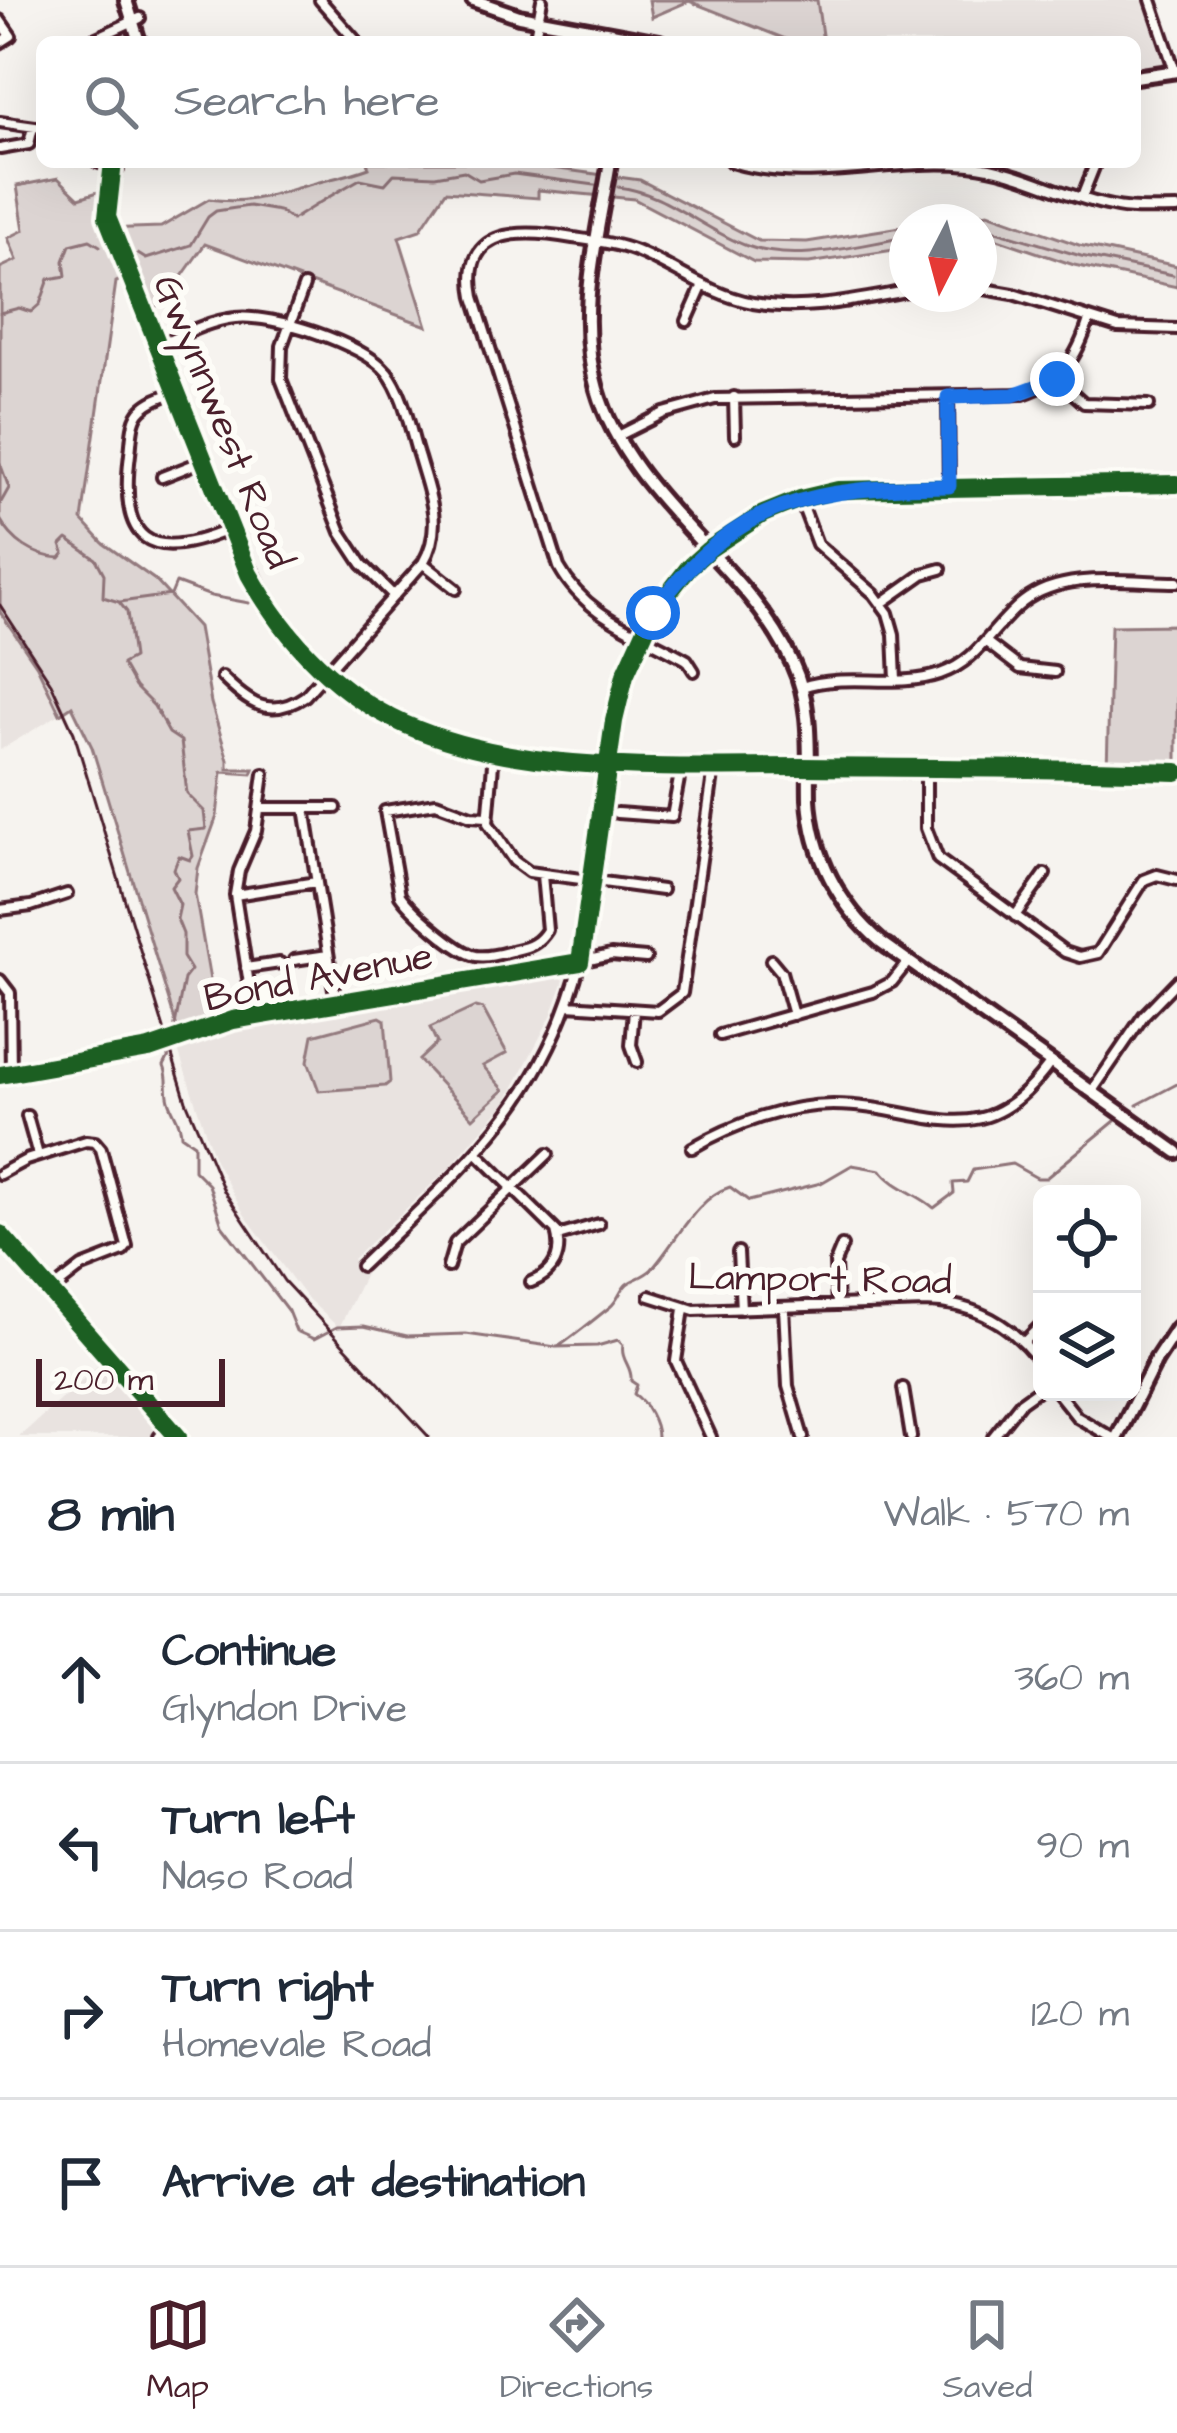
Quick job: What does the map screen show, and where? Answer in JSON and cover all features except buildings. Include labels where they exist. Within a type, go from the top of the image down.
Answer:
[{"type":"street","points":[[130,0],[141,36]]},
{"type":"street","points":[[320,0],[352,36]]},
{"type":"street","points":[[473,0],[615,36]]},
{"type":"street","points":[[535,36],[542,0]]},
{"type":"street","points":[[1141,77],[1176,74],[1150,0]]},
{"type":"street","points":[[100,36],[137,19]]},
{"type":"street","points":[[0,20],[11,36],[0,43]]},
{"type":"street","points":[[0,122],[36,127]]},
{"type":"street","points":[[0,149],[29,144],[36,131]]},
{"type":"street","name":"Gwynnwest Road","points":[[116,168],[113,232],[230,529],[274,615],[326,674],[394,719],[447,740],[494,751],[608,766]]},
{"type":"street","points":[[609,168],[588,308],[589,353],[598,393],[616,436],[635,465],[775,631],[802,687],[812,825],[833,884],[862,925],[908,962],[1177,1152]]},
{"type":"street","points":[[768,168],[804,174],[881,168]]},
{"type":"street","points":[[980,168],[1014,173],[1124,208],[1177,209]]},
{"type":"street","points":[[1082,197],[1094,168]]},
{"type":"street","points":[[694,671],[687,660],[592,608],[559,567],[472,286],[482,250],[505,234],[525,230],[634,250],[702,287],[743,301],[793,307],[889,294]]},
{"type":"street","points":[[304,286],[280,358],[284,389],[341,532],[362,564],[394,596]]},
{"type":"street","points":[[687,321],[702,287]]},
{"type":"street","points":[[997,291],[1131,329],[1177,329]]},
{"type":"street","points":[[157,346],[226,319],[255,317],[366,354],[392,380],[435,516],[434,540],[422,563],[297,702],[270,709],[249,703],[222,677]]},
{"type":"street","points":[[616,436],[664,413],[734,398],[1013,395],[1057,379],[1077,354],[1089,320]]},
{"type":"street","points":[[1057,379],[1084,403],[1149,405]]},
{"type":"street","points":[[176,392],[136,416],[127,480],[128,512],[140,534],[160,544],[195,543],[230,529]]},
{"type":"street","points":[[948,397],[949,486]]},
{"type":"street","points":[[734,398],[735,436]]},
{"type":"street","points":[[162,477],[203,461]]},
{"type":"street","points":[[361,1266],[478,1154],[528,1088],[568,1005],[580,962],[618,698],[640,636],[670,589],[708,550],[743,525],[800,499],[858,488],[1177,484]]},
{"type":"street","points":[[800,499],[825,554],[882,604],[894,634],[896,680]]},
{"type":"street","points":[[422,563],[456,589]]},
{"type":"street","points":[[882,604],[923,574],[941,569]]},
{"type":"street","points":[[802,687],[829,680],[917,680],[950,670],[968,660],[1023,602],[1055,586],[1177,582]]},
{"type":"street","points":[[986,642],[1020,668],[1055,672]]},
{"type":"street","points":[[494,751],[487,817],[514,861],[542,875],[662,890]]},
{"type":"street","points":[[608,766],[1177,772]]},
{"type":"street","points":[[617,813],[672,817],[681,767]]},
{"type":"street","points":[[568,1005],[666,1009],[682,993],[715,767]]},
{"type":"street","points":[[926,769],[926,828],[934,854],[949,870],[1065,952],[1087,957],[1104,948],[1144,880],[1156,875],[1177,880]]},
{"type":"street","points":[[254,1016],[236,896],[260,808],[264,773]]},
{"type":"street","points":[[487,817],[436,803],[385,812],[402,899],[465,952],[498,954],[535,944],[548,930],[542,875]]},
{"type":"street","points":[[260,808],[336,808]]},
{"type":"street","points":[[305,808],[336,1002]]},
{"type":"street","points":[[1015,916],[1045,874]]},
{"type":"street","points":[[236,896],[316,882]]},
{"type":"street","points":[[0,910],[68,894]]},
{"type":"street","points":[[498,954],[502,975]]},
{"type":"street","points":[[295,960],[328,955]]},
{"type":"street","points":[[580,962],[611,955],[646,958]]},
{"type":"street","points":[[771,960],[782,972],[793,1015]]},
{"type":"street","name":"Bond Avenue","points":[[6,1074],[148,1049],[254,1016],[580,962]]},
{"type":"street","points":[[719,1036],[873,992],[892,982],[908,962]]},
{"type":"street","points":[[246,968],[280,963]]},
{"type":"street","points":[[0,980],[10,993],[6,1074]]},
{"type":"street","points":[[1092,1091],[1144,1015],[1177,981]]},
{"type":"street","points":[[634,1010],[631,1045],[637,1062]]},
{"type":"street","points":[[692,1148],[740,1126],[818,1106],[970,1121],[1017,1100],[1051,1062]]},
{"type":"street","points":[[27,1116],[38,1155]]},
{"type":"street","points":[[0,1174],[38,1155],[86,1141],[98,1144],[128,1243],[123,1251],[82,1267],[51,1291]]},
{"type":"street","points":[[478,1154],[552,1223],[558,1236],[555,1264],[548,1274],[531,1282]]},
{"type":"street","points":[[448,1267],[455,1243],[548,1154]]},
{"type":"street","points":[[558,1236],[599,1224]]},
{"type":"street","points":[[0,1234],[178,1437]]},
{"type":"street","points":[[837,1305],[835,1263],[842,1246]]},
{"type":"street","points":[[738,1252],[741,1309]]},
{"type":"street","name":"Lamport Road","points":[[650,1296],[684,1309],[956,1304],[996,1320],[1033,1354]]},
{"type":"street","points":[[784,1307],[788,1386],[803,1437]]},
{"type":"street","points":[[684,1309],[676,1361],[710,1437]]},
{"type":"street","points":[[1064,1401],[1077,1417],[1114,1437],[1177,1328]]},
{"type":"street","points":[[1024,1342],[1033,1333]]},
{"type":"street","points":[[903,1388],[911,1437]]},
{"type":"street","points":[[993,1437],[1033,1393]]},
{"type":"street","points":[[159,1437],[169,1426]]},
{"type":"shaded area","points":[[649,0],[817,0],[822,36],[778,36],[689,1],[652,17]]},
{"type":"shaded area","points":[[817,0],[1144,0],[1167,65],[1141,72],[1141,36],[822,36]]},
{"type":"shaded area","points":[[369,168],[551,168],[640,180],[759,241],[807,242],[889,229],[889,251],[809,263],[754,262],[634,199],[538,190],[538,198],[446,191],[420,230],[399,237],[427,326],[205,244],[163,303],[152,308],[138,273],[116,282],[82,520],[103,543],[155,580],[198,627],[228,769],[254,769],[252,774],[222,772],[217,816],[198,868],[195,894],[217,1020],[179,1034],[92,747],[72,706],[60,714],[37,666],[0,612],[0,268],[17,260],[8,238],[24,230],[17,186],[58,178],[79,198],[101,191],[103,229],[161,227],[209,199],[267,196]]},
{"type":"shaded area","points":[[997,216],[1079,245],[1177,266],[1177,287],[1074,265],[997,239]]},
{"type":"shaded area","points":[[0,612],[37,666],[60,714],[0,750]]},
{"type":"shaded area","points":[[1177,625],[1177,770],[1107,769],[1111,626]]},
{"type":"shaded area","points":[[557,975],[564,980],[551,1016],[506,1102],[450,1167],[353,1259],[365,1274],[339,1328],[305,1296],[244,1214],[214,1158],[177,1047],[234,1028]]},
{"type":"shaded area","points":[[475,1007],[483,1009],[507,1053],[483,1066],[504,1090],[473,1118],[419,1060],[437,1043],[430,1028]]},
{"type":"shaded area","points":[[380,1017],[385,1020],[390,1082],[319,1091],[308,1061],[313,1035]]},
{"type":"shaded area","points":[[101,1363],[154,1425],[153,1437],[19,1437]]},
{"type":"waterway","points":[[138,254],[146,259],[191,245],[216,211],[249,206],[279,211],[292,220],[360,179],[385,184],[394,174],[435,176],[464,171],[479,180],[514,174],[595,185]]},
{"type":"waterway","points":[[618,187],[652,196],[731,239],[766,251],[827,251],[889,240]]},
{"type":"waterway","points":[[997,231],[1081,256],[1173,275]]},
{"type":"waterway","points":[[0,313],[19,308],[31,312],[40,304],[49,279],[66,276],[64,261],[70,245],[90,240],[100,246]]},
{"type":"waterway","points":[[0,463],[9,488],[0,504]]},
{"type":"waterway","points":[[0,519],[17,541],[33,551],[60,558],[67,539],[96,559],[104,574],[103,597],[119,602],[127,612],[133,658],[122,664],[169,733],[181,741],[187,794],[204,811],[206,829],[188,831],[193,856],[190,860],[179,856],[174,869],[178,878],[171,887],[180,905],[177,919],[183,957],[191,970],[184,979],[173,1035]]},
{"type":"waterway","points":[[120,602],[171,595],[176,583],[249,603]]},
{"type":"waterway","points":[[169,1056],[164,1066],[169,1101],[181,1135],[194,1144],[194,1170],[209,1185],[222,1225],[288,1311],[296,1331],[314,1339],[337,1327],[364,1326],[407,1336],[466,1334],[556,1347],[597,1346],[618,1340],[631,1381],[637,1385],[634,1394],[650,1413],[657,1437]]},
{"type":"waterway","points":[[1137,1105],[1177,1084]]},
{"type":"waterway","points":[[558,1347],[613,1305],[627,1284],[652,1269],[696,1211],[730,1187],[749,1201],[821,1183],[852,1165],[881,1170],[934,1208],[954,1193],[953,1183],[967,1182],[973,1170],[1012,1164],[1046,1178],[1115,1121]]},
{"type":"railway","points":[[0,605],[51,683],[74,733],[186,1101],[224,1191],[284,1281],[429,1437]]},
{"type":"cycle path","points":[[112,168],[107,217],[249,574],[314,661],[379,711],[449,741],[497,753],[599,765],[1177,772]]},
{"type":"cycle path","points":[[0,1075],[149,1049],[233,1020],[580,962],[614,721],[625,675],[653,613],[708,550],[763,514],[838,490],[1177,484]]},
{"type":"cycle path","points":[[0,1234],[178,1437]]},
{"type":"route","points":[[653,613],[708,550],[785,504],[858,488],[949,486],[948,397],[1013,395],[1057,379]]}]
